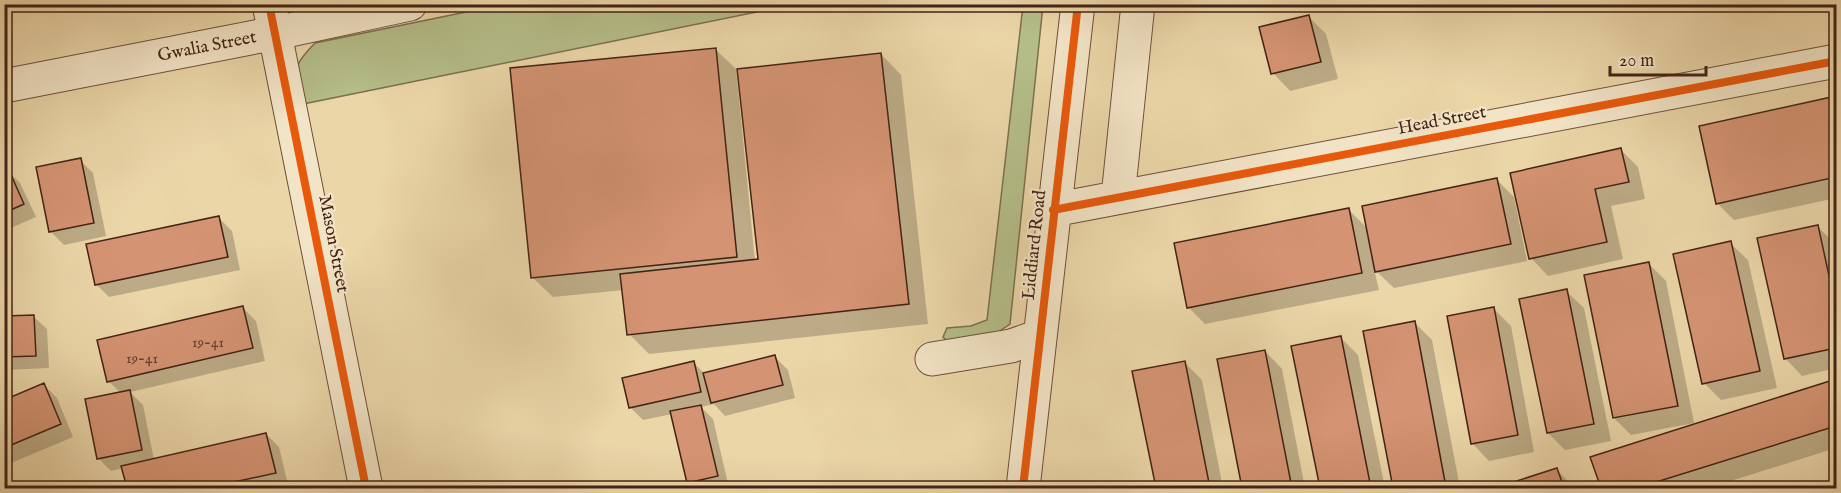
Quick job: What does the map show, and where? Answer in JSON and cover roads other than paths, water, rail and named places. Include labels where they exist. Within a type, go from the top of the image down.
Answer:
[{"type":"street","name":"Gwalia Street","points":[[4,86],[272,19],[410,4]]},
{"type":"street","name":"Liddiard Road","points":[[1023,489],[1078,4]]},
{"type":"street","points":[[1118,197],[1138,4]]},
{"type":"street","name":"Mason Street","points":[[272,19],[366,489]]},
{"type":"street","name":"Head Street","points":[[1053,210],[1836,61]]},
{"type":"street","points":[[932,359],[1011,346],[1040,336]]}]
